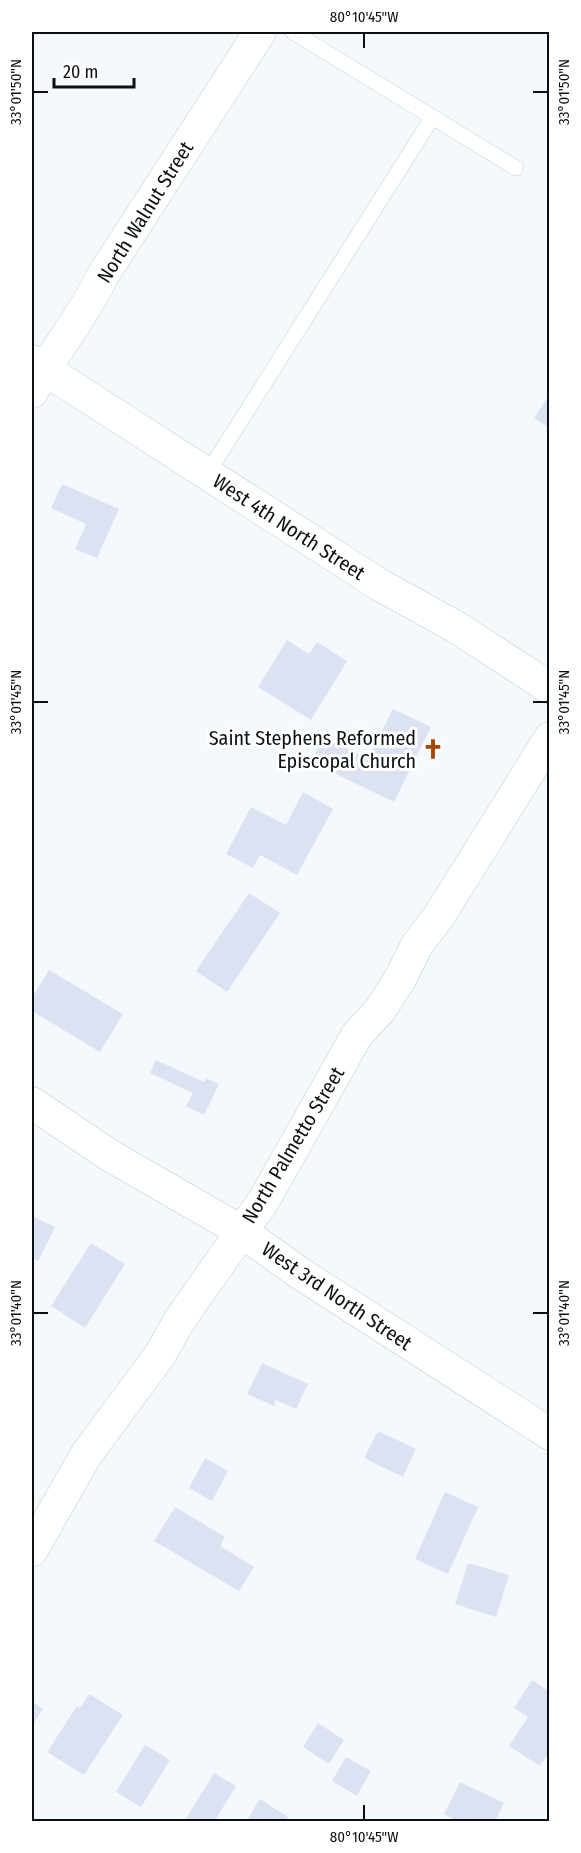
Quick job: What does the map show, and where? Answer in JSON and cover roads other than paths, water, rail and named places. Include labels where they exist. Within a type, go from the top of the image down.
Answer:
[{"type":"street","name":"North Walnut Street","points":[[36,374],[92,298],[103,275],[260,32]]},
{"type":"street","name":"West 4th North Street","points":[[36,374],[207,474],[380,585],[438,616],[549,688]]},
{"type":"street","name":"North Palmetto Street","points":[[32,1550],[86,1455],[160,1355],[179,1321],[264,1200],[357,1035],[380,1010],[400,979],[417,945],[439,916],[549,738]]},
{"type":"street","name":"West 3rd North Street","points":[[32,1103],[109,1155],[242,1231],[298,1272],[549,1434]]},
{"type":"lane","points":[[293,32],[516,168]]},
{"type":"lane","points":[[207,474],[432,118]]},
{"type":"place","name":"Saint Stephens Reformed Episcopal Church","points":[[433,749]]}]
